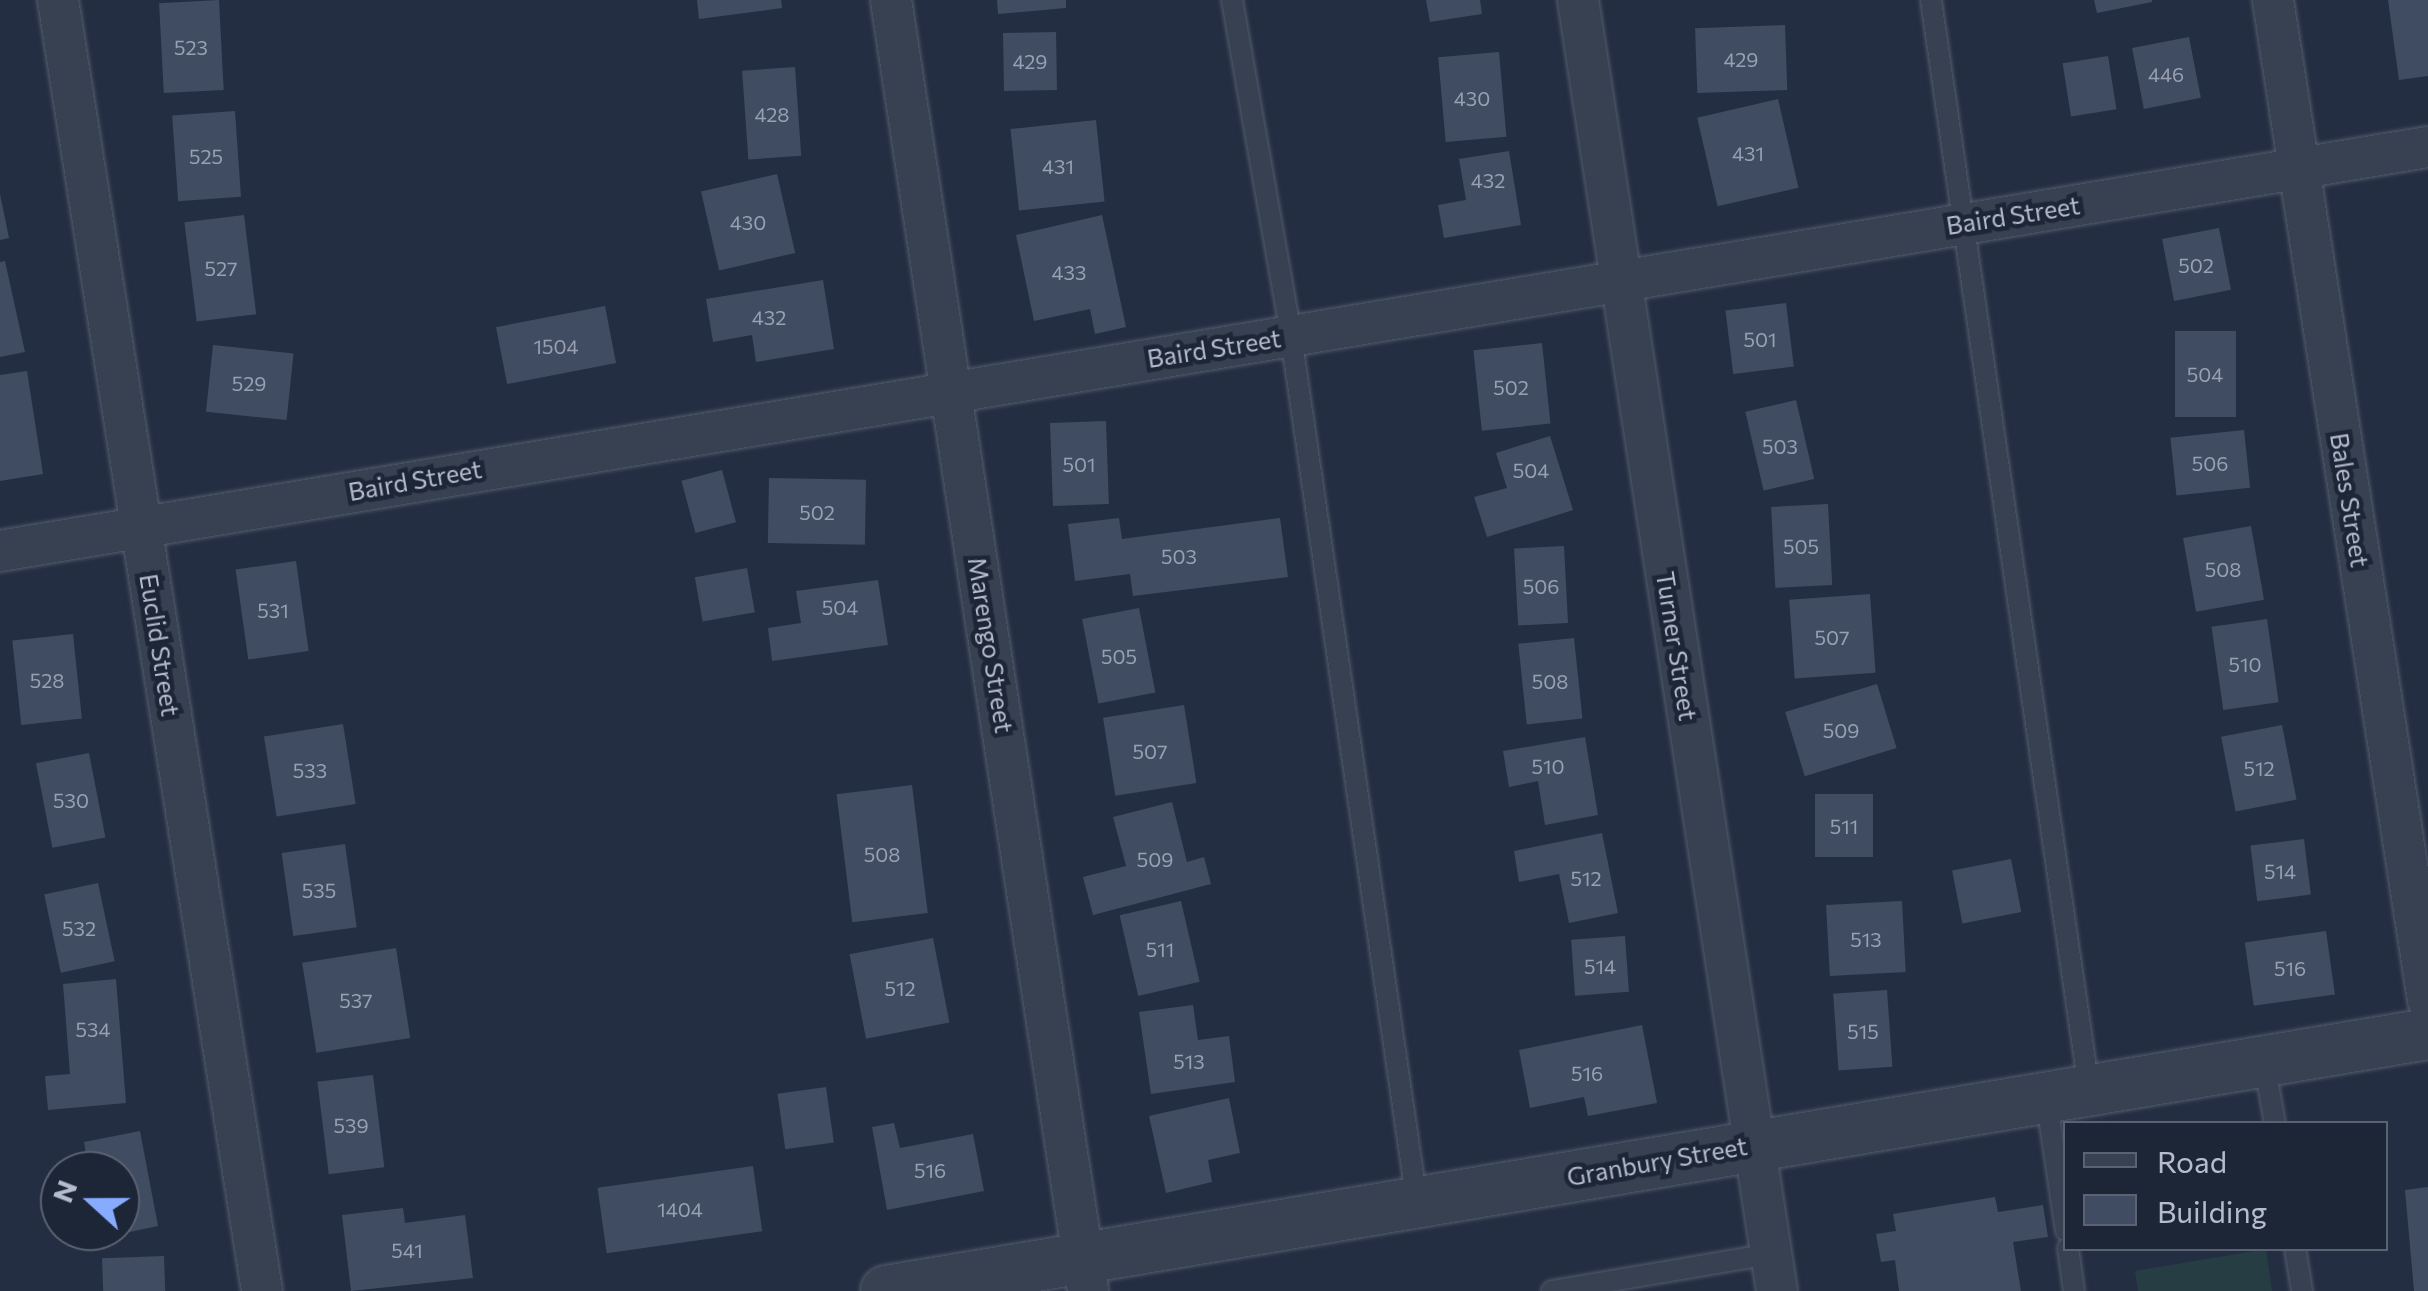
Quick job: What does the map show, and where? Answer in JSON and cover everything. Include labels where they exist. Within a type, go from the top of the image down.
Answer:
[{"type":"street","name":"Euclid Street","points":[[58,0],[262,1291]]},
{"type":"street","name":"Marengo Street","points":[[891,0],[1085,1274]]},
{"type":"street","name":"Turner Street","points":[[1578,0],[1774,1273]]},
{"type":"street","name":"Bales Street","points":[[2274,0],[2428,1000]]},
{"type":"street","name":"Baird Street","points":[[0,551],[952,388],[1291,336],[2428,147]]},
{"type":"street","name":"Granbury Street","points":[[886,1291],[1085,1274],[1417,1202],[2428,1034]]},
{"type":"lane","points":[[1232,0],[1291,336],[1417,1202]]},
{"type":"lane","points":[[1931,0],[1966,222],[2067,1092],[2067,1121]]},
{"type":"lane","points":[[2264,1061],[2274,1121]]},
{"type":"lane","points":[[2068,1251],[2074,1291]]},
{"type":"lane","points":[[2295,1251],[2302,1291]]},
{"type":"lane","points":[[1552,1291],[1774,1273]]},
{"type":"green space","points":[[2266,1251],[2272,1291],[2138,1291],[2135,1271]]},
{"type":"building","points":[[219,0],[224,90],[164,93],[159,3]]},
{"type":"building","points":[[697,0],[781,0],[782,8],[699,19]]},
{"type":"building","points":[[997,0],[1066,0],[1066,8],[998,14]]},
{"type":"building","points":[[1426,0],[1480,0],[1482,14],[1430,22]]},
{"type":"building","points":[[2094,0],[2152,0],[2152,2],[2097,13]]},
{"type":"building","points":[[2388,0],[2428,0],[2428,76],[2399,80]]},
{"type":"building","points":[[1785,25],[1787,90],[1697,93],[1695,28]]},
{"type":"building","points":[[1056,32],[1057,90],[1004,91],[1003,33]]},
{"type":"building","points":[[2189,37],[2201,98],[2144,109],[2132,48]]},
{"type":"building","points":[[1499,52],[1506,137],[1446,142],[1438,57]]},
{"type":"building","points":[[2108,56],[2116,109],[2071,117],[2063,63]]},
{"type":"building","points":[[795,67],[801,156],[748,159],[742,71]]},
{"type":"building","points":[[1778,99],[1798,188],[1718,206],[1697,118]]},
{"type":"building","points":[[235,111],[241,197],[178,201],[172,115]]},
{"type":"building","points":[[1096,120],[1105,202],[1019,211],[1010,129]]},
{"type":"building","points":[[1509,151],[1521,225],[1444,238],[1438,205],[1466,200],[1459,159]]},
{"type":"building","points":[[777,174],[795,253],[719,270],[701,192]]},
{"type":"building","points":[[0,194],[9,238],[0,240]]},
{"type":"building","points":[[244,215],[256,314],[197,322],[184,222]]},
{"type":"building","points":[[1102,215],[1126,327],[1095,334],[1090,309],[1034,321],[1016,235]]},
{"type":"building","points":[[2219,228],[2231,290],[2174,301],[2162,239]]},
{"type":"building","points":[[5,261],[25,352],[0,357],[0,262]]},
{"type":"building","points":[[823,280],[834,349],[756,362],[752,335],[713,342],[706,299]]},
{"type":"building","points":[[1786,303],[1794,367],[1733,374],[1725,310]]},
{"type":"building","points":[[605,306],[616,363],[507,384],[496,327]]},
{"type":"building","points":[[2175,331],[2236,331],[2236,417],[2175,417]]},
{"type":"building","points":[[1542,343],[1550,424],[1482,431],[1473,350]]},
{"type":"building","points":[[213,345],[294,353],[287,420],[206,412]]},
{"type":"building","points":[[27,371],[43,474],[0,481],[0,375]]},
{"type":"building","points":[[1796,400],[1814,479],[1764,491],[1745,412]]},
{"type":"building","points":[[1106,421],[1109,504],[1053,506],[1050,423]]},
{"type":"building","points":[[2244,430],[2250,488],[2176,495],[2170,438]]},
{"type":"building","points":[[1550,436],[1573,510],[1487,537],[1474,497],[1507,488],[1496,453]]},
{"type":"building","points":[[722,470],[736,522],[695,533],[681,481]]},
{"type":"building","points":[[769,478],[866,480],[865,545],[768,543]]},
{"type":"building","points":[[1828,504],[1832,585],[1775,588],[1771,507]]},
{"type":"building","points":[[1119,518],[1122,539],[1280,518],[1288,577],[1133,596],[1130,574],[1075,581],[1068,524]]},
{"type":"building","points":[[2251,526],[2264,600],[2196,612],[2183,538]]},
{"type":"building","points":[[1564,546],[1568,623],[1518,626],[1514,549]]},
{"type":"building","points":[[296,561],[309,651],[248,660],[236,569]]},
{"type":"building","points":[[747,568],[755,612],[703,622],[695,577]]},
{"type":"building","points":[[878,580],[888,645],[772,661],[768,628],[801,623],[796,591]]},
{"type":"building","points":[[1870,594],[1876,673],[1795,678],[1789,600]]},
{"type":"building","points":[[1139,608],[1155,692],[1098,703],[1082,619]]},
{"type":"building","points":[[2267,619],[2279,702],[2223,710],[2212,627]]},
{"type":"building","points":[[73,634],[82,719],[21,725],[12,640]]},
{"type":"building","points":[[1574,638],[1582,719],[1527,724],[1518,644]]},
{"type":"building","points":[[1877,684],[1897,748],[1805,776],[1785,712]]},
{"type":"building","points":[[1184,705],[1196,783],[1115,796],[1103,718]]},
{"type":"building","points":[[343,724],[356,804],[277,817],[264,737]]},
{"type":"building","points":[[2282,725],[2297,800],[2236,811],[2221,737]]},
{"type":"building","points":[[1585,737],[1598,815],[1545,825],[1538,781],[1509,787],[1503,751]]},
{"type":"building","points":[[89,753],[105,837],[52,848],[36,763]]},
{"type":"building","points":[[912,785],[928,913],[852,922],[837,794]]},
{"type":"building","points":[[1815,794],[1873,794],[1873,857],[1815,857]]},
{"type":"building","points":[[1172,802],[1187,862],[1204,857],[1211,884],[1093,915],[1083,877],[1126,866],[1113,817]]},
{"type":"building","points":[[1602,833],[1618,913],[1569,923],[1559,874],[1519,882],[1514,851]]},
{"type":"building","points":[[2304,839],[2311,895],[2257,901],[2250,846]]},
{"type":"building","points":[[345,844],[357,927],[293,936],[282,853]]},
{"type":"building","points":[[2011,859],[2021,912],[1962,923],[1952,870]]},
{"type":"building","points":[[98,883],[115,961],[61,973],[44,894]]},
{"type":"building","points":[[1181,901],[1200,982],[1138,996],[1120,915]]},
{"type":"building","points":[[1902,901],[1906,972],[1830,976],[1826,905]]},
{"type":"building","points":[[2326,931],[2335,994],[2254,1006],[2245,942]]},
{"type":"building","points":[[1625,936],[1629,992],[1575,996],[1571,940]]},
{"type":"building","points":[[933,938],[949,1022],[866,1039],[850,954]]},
{"type":"building","points":[[396,948],[410,1038],[316,1053],[302,963]]},
{"type":"building","points":[[116,979],[126,1103],[48,1110],[45,1076],[70,1074],[63,984]]},
{"type":"building","points":[[1887,990],[1892,1067],[1839,1071],[1833,994]]},
{"type":"building","points":[[1193,1005],[1198,1040],[1229,1036],[1235,1082],[1151,1094],[1139,1012]]},
{"type":"building","points":[[1642,1025],[1657,1103],[1588,1116],[1584,1097],[1530,1108],[1519,1050]]},
{"type":"building","points":[[373,1075],[384,1167],[329,1174],[317,1082]]},
{"type":"building","points":[[826,1087],[834,1142],[785,1149],[777,1094]]},
{"type":"building","points":[[1229,1098],[1240,1153],[1208,1160],[1212,1182],[1166,1193],[1149,1116]]},
{"type":"building","points":[[894,1123],[900,1148],[973,1134],[984,1191],[887,1210],[872,1127]]},
{"type":"building","points":[[140,1131],[158,1226],[140,1230],[140,1151],[86,1151],[84,1142]]},
{"type":"building","points":[[753,1166],[762,1231],[607,1253],[598,1188]]},
{"type":"building","points":[[2428,1187],[2428,1291],[2414,1291],[2405,1190]]},
{"type":"building","points":[[1995,1197],[1998,1212],[2043,1205],[2048,1237],[2013,1242],[2021,1291],[1899,1291],[1895,1260],[1881,1262],[1876,1234],[1896,1231],[1893,1214]]},
{"type":"building","points":[[403,1208],[405,1223],[465,1215],[473,1278],[351,1291],[342,1215]]},
{"type":"building","points":[[164,1256],[165,1291],[103,1291],[102,1258]]}]
